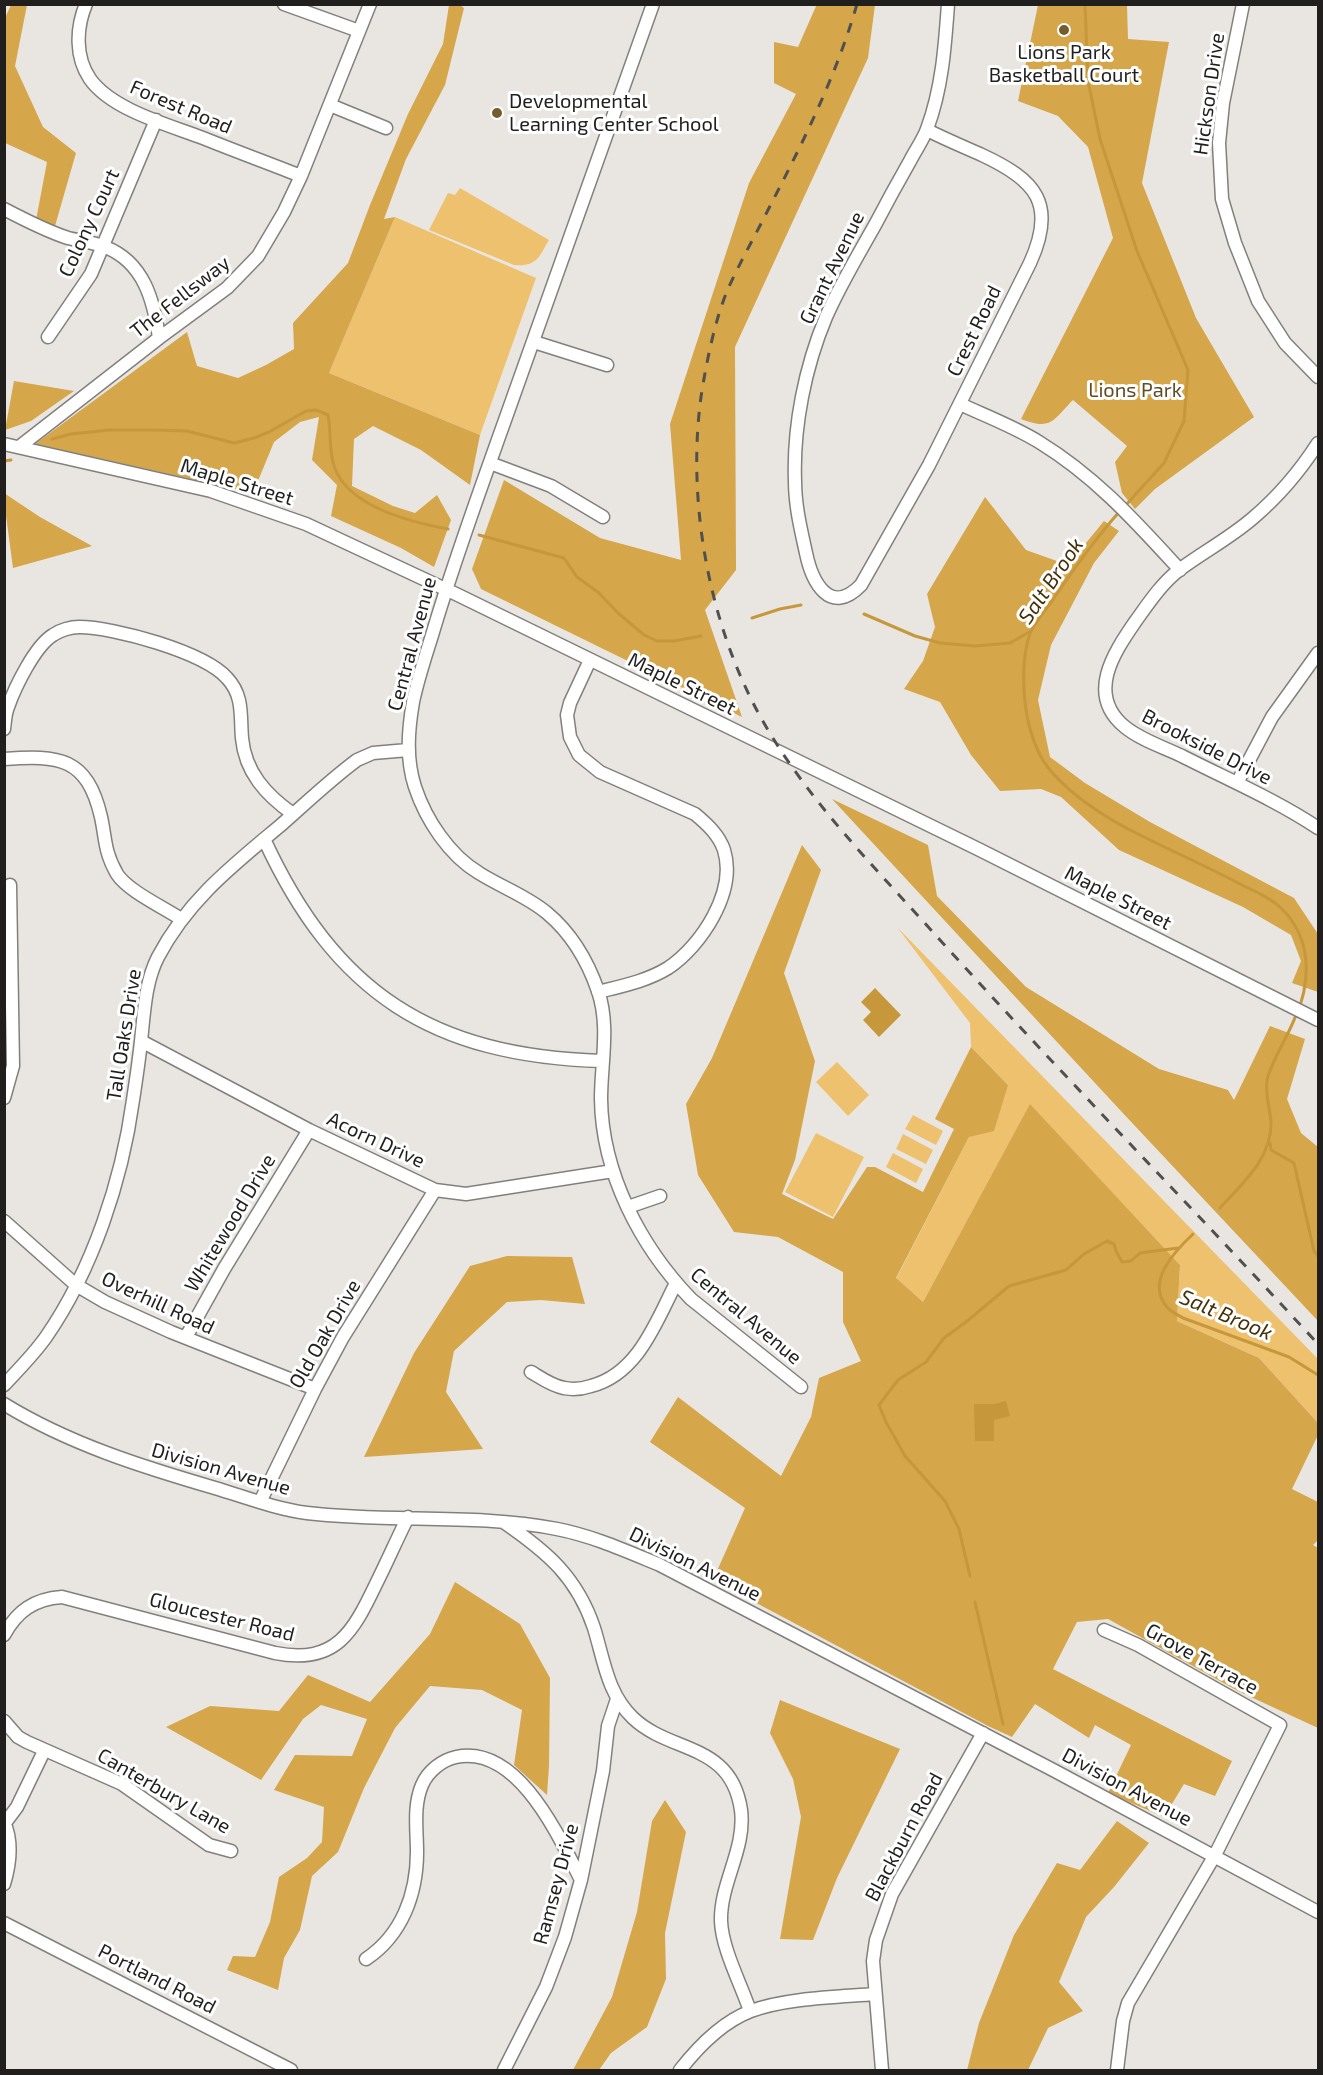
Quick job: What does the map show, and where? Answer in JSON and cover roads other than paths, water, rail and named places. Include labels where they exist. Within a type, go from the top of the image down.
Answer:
[{"type":"street","name":"Forest Road","points":[[86,4],[81,21],[79,46],[81,58],[90,79],[108,96],[156,120],[301,176]]},
{"type":"street","points":[[284,4],[359,31]]},
{"type":"street","name":"The Fellsway","points":[[19,447],[227,288],[258,256],[284,212],[301,176],[370,4]]},
{"type":"street","name":"Central Avenue","points":[[653,4],[446,589],[413,701],[408,750],[415,787],[426,811],[445,841],[476,872],[526,899],[550,916],[579,950],[598,992],[603,1010],[605,1034],[602,1061],[602,1125],[613,1171],[628,1208],[652,1249],[676,1283],[691,1299],[801,1387]]},
{"type":"street","name":"Grant Avenue","points":[[856,591],[837,597],[821,591],[814,580],[807,558],[799,520],[795,481],[796,444],[802,399],[817,343],[836,295],[927,130],[944,61],[948,4]]},
{"type":"street","name":"Hickson Drive","points":[[1243,4],[1224,103],[1219,143],[1222,199],[1235,243],[1258,301],[1285,343],[1318,377]]},
{"type":"street","points":[[330,105],[386,128]]},
{"type":"street","name":"Colony Court","points":[[48,337],[91,274],[156,120]]},
{"type":"street","name":"Crest Road","points":[[856,591],[929,465],[1041,235],[1042,213],[1033,190],[1016,172],[927,130]]},
{"type":"street","points":[[4,209],[38,226],[103,246],[126,260],[143,280],[153,305],[159,338]]},
{"type":"street","points":[[534,342],[606,365]]},
{"type":"street","points":[[960,404],[1038,441],[1074,465],[1117,501],[1180,570]]},
{"type":"street","name":"Brookside Drive","points":[[1318,443],[1303,467],[1252,519],[1166,582],[1145,608],[1112,658],[1105,680],[1107,698],[1117,718],[1134,733],[1237,783],[1318,828]]},
{"type":"street","name":"Maple Street","points":[[4,444],[211,491],[306,524],[446,589],[978,849],[1315,1018]]},
{"type":"street","points":[[490,464],[551,486],[603,517]]},
{"type":"street","points":[[4,729],[12,696],[40,647],[52,635],[79,627],[111,631],[178,648],[216,668],[229,680],[240,700],[242,740],[250,768],[266,792],[293,814]]},
{"type":"street","points":[[1237,783],[1272,717],[1318,653]]},
{"type":"street","points":[[590,660],[570,703],[567,715],[570,737],[579,755],[600,772],[695,814],[718,838],[723,849],[726,870],[723,890],[715,913],[703,935],[686,954],[655,975],[598,992]]},
{"type":"street","name":"Tall Oaks Drive","points":[[4,1385],[32,1356],[47,1335],[76,1285],[104,1223],[120,1170],[130,1125],[143,1018],[151,976],[157,959],[181,918],[220,875],[357,760],[373,753],[408,750]]},
{"type":"street","points":[[4,752],[5,759],[40,756],[59,760],[78,769],[95,794],[105,848],[118,875],[126,884],[181,918]]},
{"type":"street","points":[[264,839],[291,895],[310,922],[358,978],[379,995],[443,1032],[468,1041],[530,1056],[602,1061]]},
{"type":"street","points":[[4,1098],[13,1066],[10,885]]},
{"type":"street","name":"Acorn Drive","points":[[141,1041],[309,1130],[435,1190],[466,1194],[613,1171]]},
{"type":"street","name":"Whitewood Drive","points":[[186,1337],[224,1269],[309,1130]]},
{"type":"street","name":"Old Oak Drive","points":[[260,1502],[343,1337],[435,1190]]},
{"type":"street","points":[[628,1208],[660,1196]]},
{"type":"street","name":"Overhill Road","points":[[4,1221],[76,1285],[105,1302],[315,1389]]},
{"type":"street","points":[[531,1372],[556,1386],[573,1390],[590,1387],[610,1379],[633,1360],[642,1347],[676,1283]]},
{"type":"street","name":"Division Avenue","points":[[4,1404],[32,1419],[131,1463],[260,1502],[306,1513],[501,1521],[558,1529],[606,1542],[660,1565],[983,1733],[1318,1912]]},
{"type":"street","name":"Gloucester Road","points":[[4,1635],[16,1616],[34,1602],[62,1597],[274,1653],[296,1656],[322,1651],[334,1646],[345,1637],[359,1619],[408,1517]]},
{"type":"street","points":[[501,1521],[534,1543],[554,1560],[572,1582],[594,1628],[607,1679],[617,1698],[633,1718],[654,1733],[703,1753],[722,1767],[734,1788],[741,1810],[741,1837],[724,1895],[721,1920],[723,1937],[750,2011]]},
{"type":"street","name":"Grove Terrace","points":[[1104,1630],[1138,1645],[1280,1725],[1215,1856]]},
{"type":"street","name":"Ramsey Drive","points":[[504,2070],[546,1987],[565,1937],[581,1880],[603,1771],[608,1726],[617,1698]]},
{"type":"street","points":[[4,1721],[18,1737],[44,1751],[17,1807],[5,1823],[10,1847],[4,1884]]},
{"type":"street","name":"Blackburn Road","points":[[882,2070],[873,1961],[882,1921],[892,1894],[983,1733]]},
{"type":"street","name":"Canterbury Lane","points":[[44,1751],[122,1784],[202,1841],[221,1850],[231,1851]]},
{"type":"street","points":[[366,1959],[381,1949],[396,1932],[406,1908],[414,1886],[418,1795],[427,1776],[447,1760],[471,1756],[486,1759],[503,1768],[520,1783],[538,1804],[554,1829],[581,1880]]},
{"type":"street","points":[[1117,2070],[1123,2021],[1128,2003],[1215,1856]]},
{"type":"street","name":"Portland Road","points":[[4,1923],[275,2066],[291,2070]]},
{"type":"street","points":[[680,2070],[717,2032],[750,2011],[777,2004],[875,1994]]},
{"type":"waterway","name":"Salt Brook","points":[[1085,4],[1088,81],[1100,139],[1137,251],[1188,370],[1184,421],[1164,463],[1125,506]]},
{"type":"waterway","points":[[52,439],[71,434],[109,430],[155,430],[187,431],[234,443],[269,432],[306,411],[316,410],[328,415],[333,462],[339,477],[350,490],[364,501],[380,509],[415,522],[448,529]]},
{"type":"waterway","points":[[4,461],[11,460]]},
{"type":"waterway","name":"Salt Brook","points":[[1120,511],[1084,555],[1031,631],[1025,653],[1024,683],[1027,715],[1033,739],[1048,767],[1085,802],[1129,830],[1259,893],[1282,909],[1298,931],[1305,955],[1306,980],[1300,1006]]},
{"type":"waterway","points":[[479,535],[564,558],[577,577],[599,593],[644,635],[657,641],[674,641],[701,636]]},
{"type":"waterway","points":[[752,618],[801,605]]},
{"type":"waterway","points":[[864,614],[915,636],[940,643],[975,646],[1010,643],[1031,631]]},
{"type":"waterway","name":"Salt Brook","points":[[1220,1208],[1247,1179],[1267,1147],[1271,1122],[1267,1080],[1297,1012]]},
{"type":"waterway","name":"Salt Brook","points":[[1270,1143],[1271,1150],[1294,1163],[1314,1251],[1318,1256]]},
{"type":"waterway","name":"Salt Brook","points":[[1193,1234],[1171,1258],[1161,1277],[1159,1287],[1161,1297],[1167,1307],[1183,1318],[1289,1357],[1318,1375]]},
{"type":"waterway","points":[[970,1576],[959,1529],[945,1501],[905,1456],[879,1405],[898,1380],[926,1362],[944,1338],[1009,1286],[1066,1270],[1084,1254],[1107,1241],[1114,1244],[1122,1262],[1131,1261],[1140,1253],[1178,1248]]},
{"type":"waterway","points":[[975,1602],[1003,1724]]},
{"type":"railway","points":[[857,4],[839,58],[817,110],[723,301],[706,370],[697,439],[697,482],[708,569],[731,653],[748,693],[768,730],[806,786],[849,839],[987,991],[1318,1344]]},
{"type":"place","name":"Lions Park Basketball Court","points":[[1064,30]]},
{"type":"place","name":"Developmental Learning Center School","points":[[497,113]]},
{"type":"park label","name":"Lions Park","points":[[1135,390]]}]
